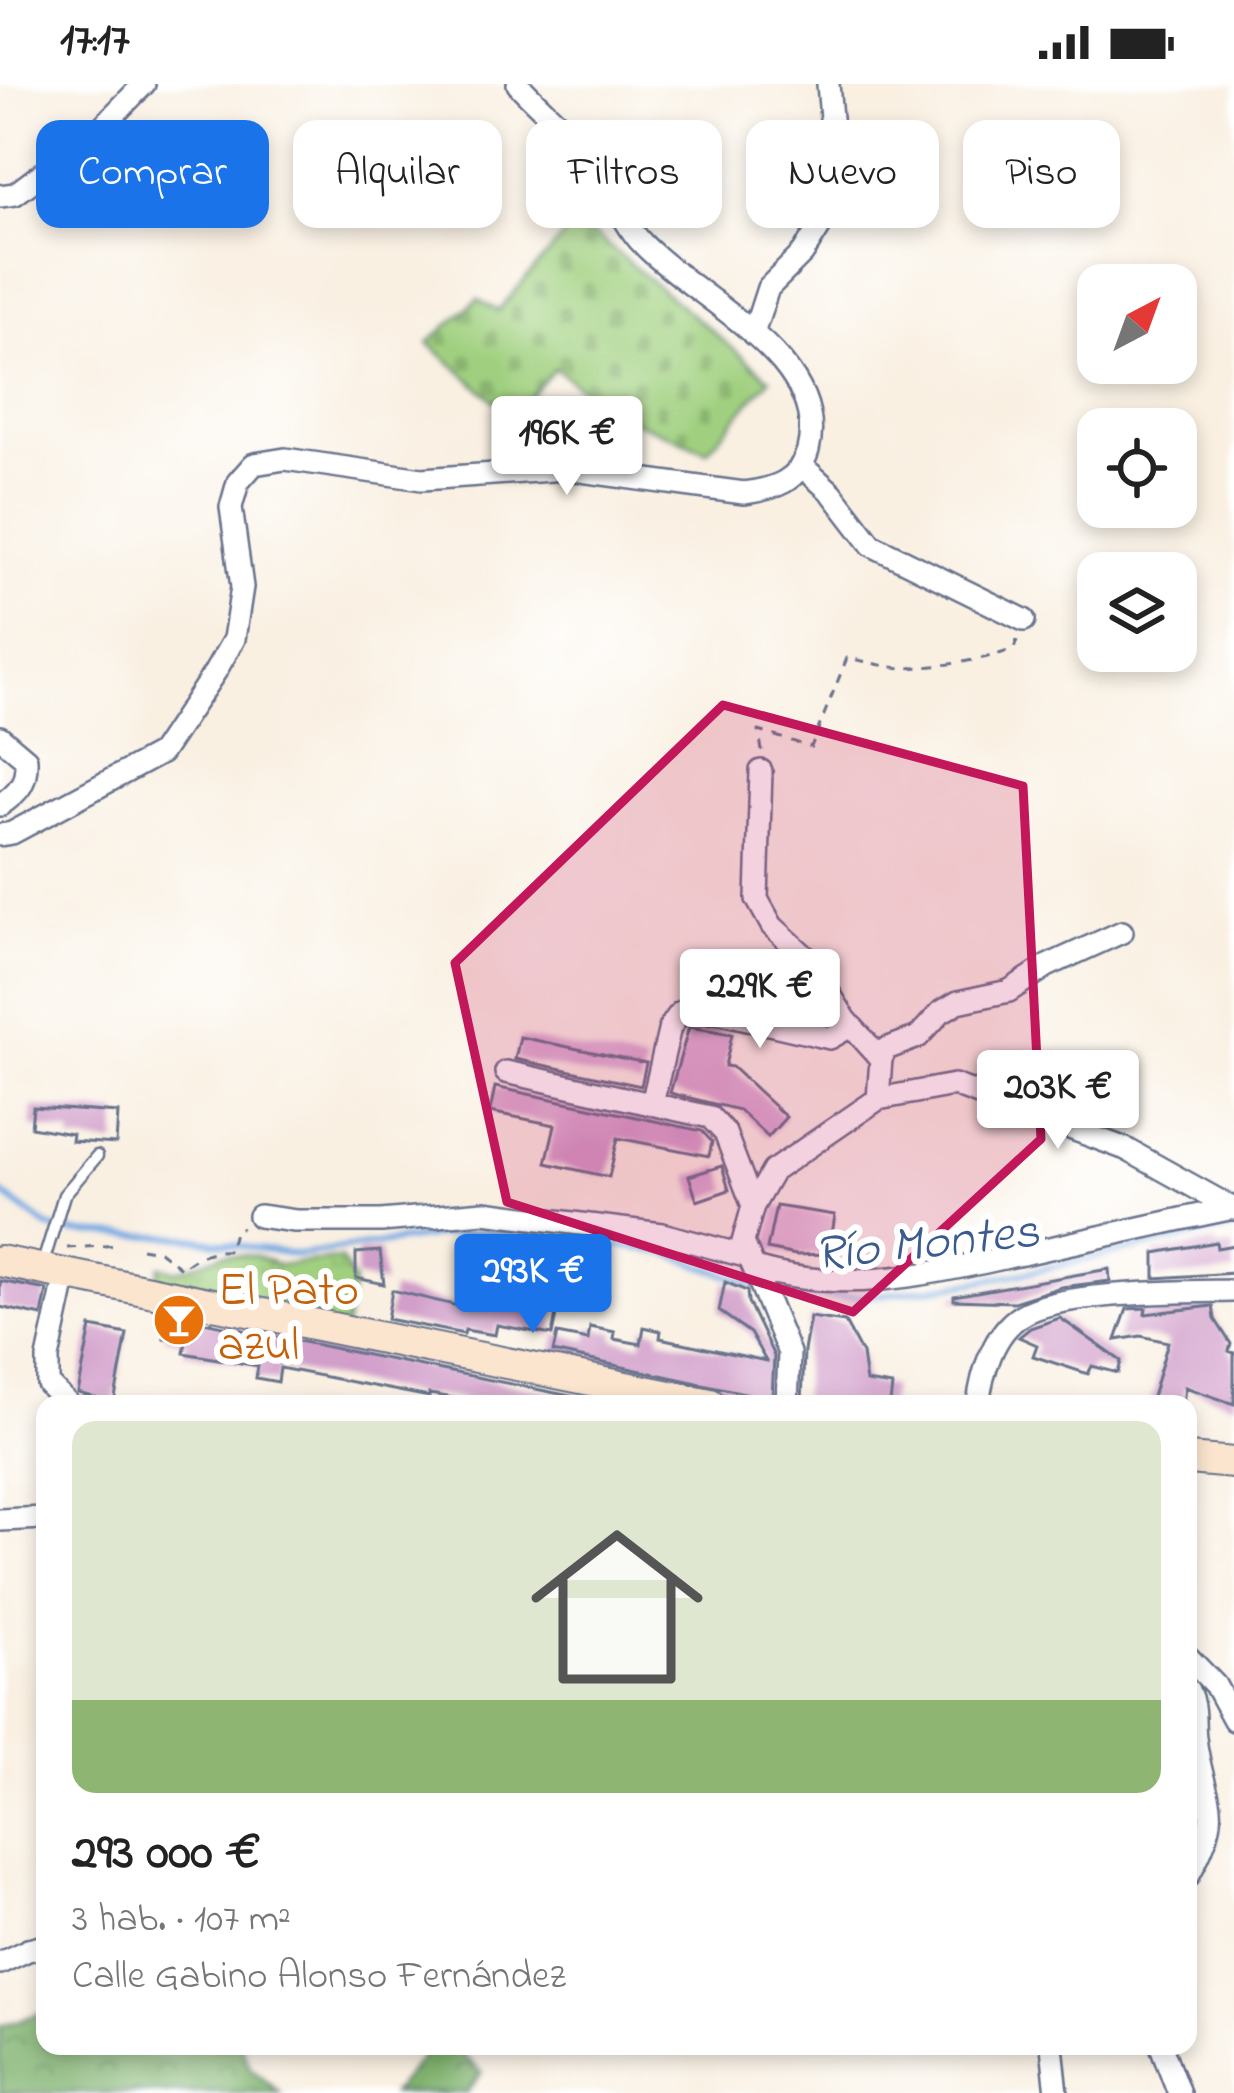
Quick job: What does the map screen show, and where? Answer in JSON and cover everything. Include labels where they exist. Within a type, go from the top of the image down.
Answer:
[{"type":"street","points":[[0,196],[15,194],[94,134],[144,84]]},
{"type":"street","points":[[0,835],[32,823],[161,753],[179,728],[234,639],[242,587],[231,507],[238,482],[254,464],[285,459],[422,479],[566,469],[745,493],[772,489],[796,475],[807,452],[811,425],[805,396],[771,348],[670,271],[638,240],[592,160],[518,84]]},
{"type":"street","points":[[753,334],[769,288],[803,253],[826,215],[833,140],[828,84]]},
{"type":"street","points":[[801,465],[832,493],[872,545],[1024,620]]},
{"type":"street","points":[[0,736],[26,759],[27,774],[19,792],[0,805]]},
{"type":"street","points":[[761,771],[757,898],[772,926],[808,958],[846,1020],[881,1059]]},
{"type":"street","points":[[878,1099],[886,1049],[917,1037],[940,1012],[958,1002],[1009,991],[1047,966],[1122,932]]},
{"type":"street","points":[[652,1104],[670,1027],[681,1012],[717,1012],[830,1038],[844,1030],[846,1020]]},
{"type":"street","points":[[506,1072],[710,1117],[725,1133],[753,1206]]},
{"type":"street","points":[[788,1395],[790,1353],[743,1242],[753,1206],[773,1171],[878,1099],[954,1085],[1126,1149],[1233,1208]]},
{"type":"street","points":[[259,1216],[381,1221],[484,1212],[662,1234],[782,1276],[829,1280],[938,1274],[1233,1208]]},
{"type":"street","points":[[51,1258],[47,1384],[59,1395]]},
{"type":"street","points":[[0,1261],[51,1258],[669,1395]]},
{"type":"street","points":[[979,1395],[983,1370],[1022,1315],[1069,1301],[1234,1291]]},
{"type":"street","points":[[1197,1460],[1234,1463]]},
{"type":"street","points":[[0,1520],[36,1518]]},
{"type":"street","points":[[1197,1666],[1215,1685],[1234,1720]]},
{"type":"street","points":[[1197,1746],[1213,1818],[1197,1860]]},
{"type":"street","points":[[0,1963],[36,1949]]},
{"type":"street","points":[[1053,2055],[1057,2093]]},
{"type":"street","points":[[1164,2055],[1179,2093]]},
{"type":"lane","points":[[51,1258],[64,1195],[97,1156]]},
{"type":"path","points":[[761,771],[759,730],[811,747],[847,658],[902,668],[989,659],[1014,649],[1024,620]]},
{"type":"path","points":[[141,1248],[159,1251],[182,1269],[187,1262],[230,1251],[234,1232]]},
{"type":"path","points":[[51,1258],[119,1245]]},
{"type":"highlighted area","points":[[723,705],[1023,786],[1041,1139],[853,1312],[507,1202],[455,963]]},
{"type":"green space","points":[[570,228],[587,228],[770,379],[707,451],[608,410],[555,368],[512,416],[428,343],[478,299],[498,311]]},
{"type":"green space","points":[[223,1254],[255,1256],[279,1265],[340,1259],[354,1282],[344,1331],[155,1293],[160,1266],[176,1271]]},
{"type":"green space","points":[[36,2015],[36,2055],[245,2055],[250,2068],[281,2093],[0,2093],[0,2026]]},
{"type":"green space","points":[[423,2055],[463,2055],[482,2072],[466,2093],[392,2093]]},
{"type":"building","points":[[689,1027],[732,1034],[725,1066],[732,1067],[786,1117],[768,1137],[739,1110],[670,1093]]},
{"type":"building","points":[[520,1037],[646,1063],[641,1086],[515,1059]]},
{"type":"building","points":[[495,1087],[702,1131],[712,1142],[709,1156],[618,1138],[609,1177],[546,1163],[555,1125],[490,1112]]},
{"type":"building","points":[[33,1107],[118,1113],[116,1144],[71,1141],[72,1134],[31,1127]]},
{"type":"building","points":[[722,1166],[729,1190],[697,1201],[689,1176]]},
{"type":"building","points":[[776,1206],[835,1215],[829,1254],[796,1255],[767,1249]]},
{"type":"building","points":[[1216,1242],[1217,1248],[1234,1245],[1234,1273],[1155,1278],[1155,1253]]},
{"type":"building","points":[[380,1251],[384,1284],[356,1278],[356,1253]]},
{"type":"building","points":[[519,1254],[566,1263],[552,1335],[497,1325],[495,1335],[465,1330],[464,1334],[387,1319],[392,1290],[470,1309],[473,1286],[512,1292]]},
{"type":"building","points":[[1109,1269],[1110,1281],[1061,1287],[1014,1302],[954,1300],[954,1296]]},
{"type":"building","points":[[0,1281],[47,1290],[42,1316],[0,1307]]},
{"type":"building","points":[[725,1282],[747,1291],[774,1356],[772,1395],[753,1395],[553,1352],[557,1334],[588,1340],[590,1327],[615,1332],[614,1339],[641,1344],[644,1327],[661,1331],[660,1338],[766,1361],[750,1333],[719,1311]]},
{"type":"building","points":[[1213,1306],[1215,1319],[1231,1344],[1229,1351],[1234,1353],[1234,1404],[1185,1387],[1184,1395],[1153,1395],[1168,1342],[1141,1336],[1116,1340],[1127,1309],[1146,1308],[1145,1314]]},
{"type":"building","points":[[169,1315],[565,1395],[419,1395],[280,1368],[278,1382],[256,1378],[258,1366],[184,1353],[186,1342],[164,1338]]},
{"type":"building","points":[[810,1317],[845,1322],[862,1354],[866,1382],[892,1386],[891,1395],[802,1395]]},
{"type":"building","points":[[1060,1318],[1121,1361],[1118,1373],[1092,1366],[1088,1374],[1033,1356],[1037,1345],[1019,1337]]},
{"type":"building","points":[[91,1327],[127,1334],[116,1395],[78,1393]]},
{"type":"waterway","name":"Río Montes","points":[[0,1192],[49,1228],[78,1233],[185,1237],[299,1255],[443,1235],[507,1232],[667,1253],[754,1285]]},
{"type":"waterway","name":"Río Montes","points":[[767,1288],[829,1297],[912,1291],[1234,1229]]},
{"type":"place","name":"El Pato azul","points":[[179,1320]]}]
